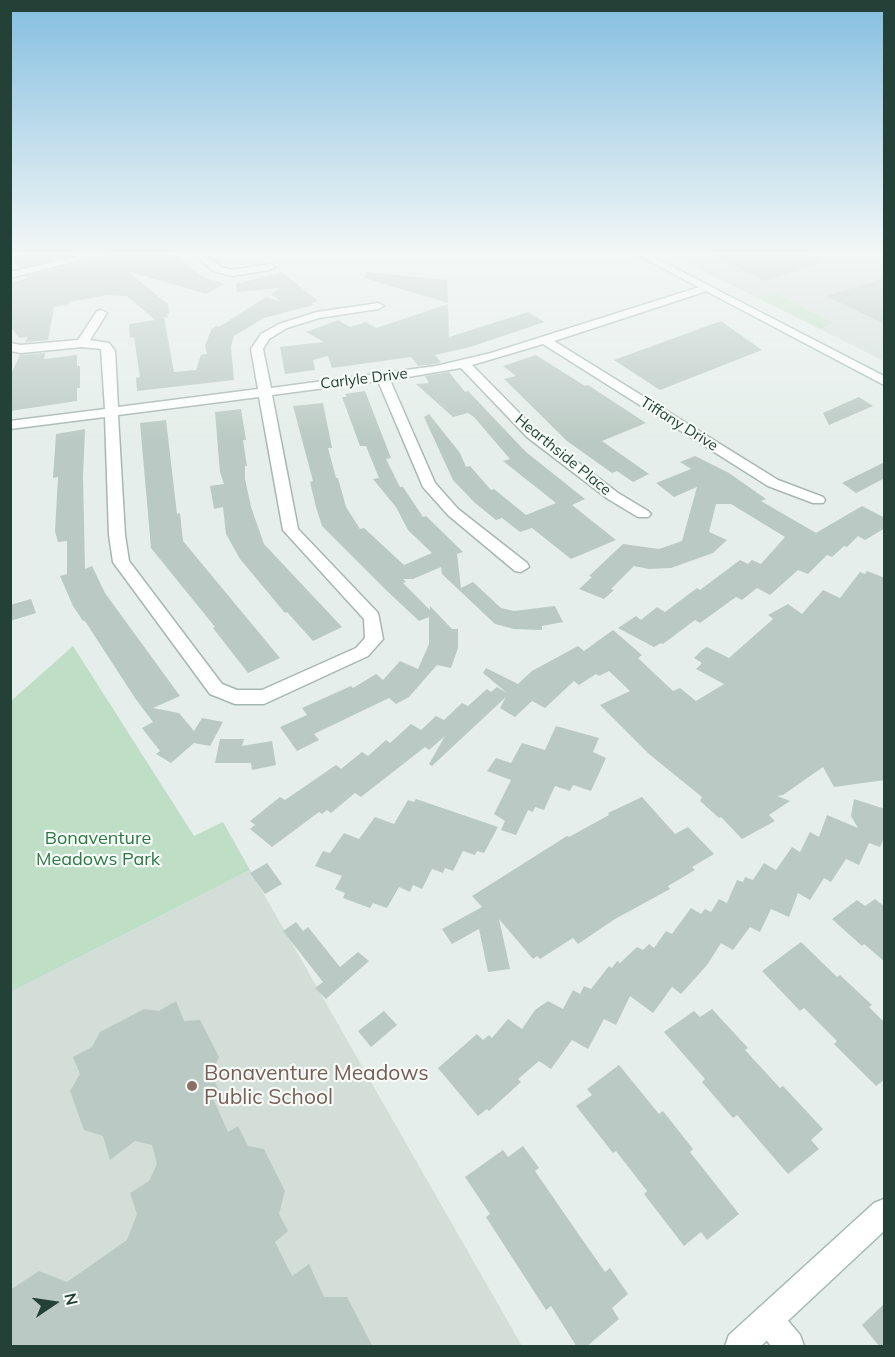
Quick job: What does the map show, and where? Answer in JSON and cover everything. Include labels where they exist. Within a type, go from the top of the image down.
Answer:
[{"type":"street","points":[[82,343],[98,317]]},
{"type":"street","points":[[10,347],[21,349],[82,343],[105,346],[109,351],[117,535],[121,562],[216,689],[235,697],[264,697],[362,652],[374,639],[372,617],[291,530],[267,391],[257,349],[265,337],[283,326],[310,317]]},
{"type":"street","name":"Carlyle Drive","points":[[10,426],[436,370],[495,356],[615,317]]},
{"type":"street","points":[[762,317],[885,381]]},
{"type":"street","name":"Tiffany Drive","points":[[544,340],[773,483],[818,500]]},
{"type":"street","name":"Hearthside Place","points":[[464,364],[532,434],[613,496],[643,514]]},
{"type":"street","points":[[382,376],[428,484],[453,512],[521,567]]},
{"type":"street","points":[[740,1347],[885,1213]]},
{"type":"street","points":[[769,1320],[789,1347]]},
{"type":"shaded area","points":[[796,317],[884,317],[884,361]]},
{"type":"shaded area","name":"Bonaventure Meadows Public School","points":[[250,870],[522,1346],[11,1346],[11,992]]},
{"type":"green space","points":[[797,317],[822,317],[834,323],[821,329]]},
{"type":"green space","name":"Bonaventure Meadows Park","points":[[73,646],[194,836],[223,822],[250,870],[11,992],[11,701]]},
{"type":"building","points":[[10,317],[52,317],[48,340],[25,342],[28,337],[19,338],[10,326]]},
{"type":"building","points":[[152,317],[164,317],[174,372],[196,370],[201,355],[207,354],[205,346],[211,330],[216,326],[219,327],[234,317],[267,317],[234,336],[231,347],[234,380],[137,391],[136,378],[140,377],[134,337],[130,338],[129,324],[155,320]]},
{"type":"building","points":[[408,317],[448,317],[449,337],[511,317],[537,317],[545,322],[470,347],[435,355],[441,362],[436,364],[418,366],[411,357],[332,368],[328,356],[313,360],[315,370],[285,374],[280,347],[324,342],[306,332],[338,320],[350,327],[366,322],[376,328]]},
{"type":"building","points":[[871,317],[885,317],[885,324]]},
{"type":"building","points":[[721,321],[762,350],[660,390],[614,360]]},
{"type":"building","points":[[45,353],[44,359],[77,355],[77,366],[80,366],[80,388],[77,388],[77,401],[10,411],[10,376],[20,355]]},
{"type":"building","points":[[536,355],[585,386],[588,385],[646,423],[602,441],[649,474],[633,482],[617,471],[612,473],[567,441],[504,379],[516,376],[503,366]]},
{"type":"building","points":[[449,372],[465,392],[468,391],[526,452],[585,499],[572,505],[616,540],[571,559],[532,528],[520,532],[502,518],[496,520],[475,503],[453,480],[424,417],[429,414],[460,453],[466,467],[470,466],[491,490],[494,489],[526,515],[556,503],[503,461],[510,459],[474,417],[468,413],[453,417],[416,384],[429,383],[425,376]]},
{"type":"building","points":[[365,391],[391,458],[386,459],[400,487],[403,487],[423,517],[426,516],[463,552],[457,554],[461,588],[473,582],[501,608],[514,611],[555,606],[563,622],[542,626],[542,630],[514,629],[495,624],[442,574],[441,567],[413,579],[403,579],[406,582],[403,583],[430,610],[430,606],[452,629],[458,629],[458,648],[451,668],[437,665],[409,697],[396,704],[389,698],[314,734],[319,740],[297,751],[280,727],[307,715],[302,708],[351,686],[353,688],[376,674],[383,680],[400,661],[418,669],[429,644],[429,617],[419,621],[386,590],[322,526],[316,507],[310,482],[313,481],[293,406],[323,403],[332,448],[328,448],[336,478],[338,478],[346,507],[360,529],[364,528],[404,565],[432,553],[408,530],[396,507],[373,479],[379,478],[366,446],[360,446],[342,397],[347,397],[345,394]]},
{"type":"building","points":[[859,397],[873,406],[829,425],[823,413]]},
{"type":"building","points":[[241,409],[246,440],[243,440],[247,466],[245,466],[245,479],[251,507],[264,544],[342,627],[313,641],[287,612],[285,613],[240,559],[226,534],[223,507],[214,509],[210,486],[224,484],[220,472],[215,412]]},
{"type":"building","points":[[166,420],[177,514],[180,513],[183,541],[280,658],[248,673],[213,628],[215,627],[151,548],[140,423]]},
{"type":"building","points":[[85,429],[83,477],[85,569],[92,566],[105,593],[180,696],[153,708],[179,713],[194,731],[202,718],[223,722],[210,746],[194,743],[171,763],[156,754],[160,751],[142,728],[153,722],[73,606],[60,576],[67,574],[67,541],[58,542],[55,531],[58,477],[53,478],[56,434]]},
{"type":"building","points":[[695,456],[729,473],[766,499],[761,501],[816,533],[862,506],[885,518],[885,528],[865,540],[858,536],[832,557],[827,555],[808,574],[798,570],[770,595],[757,588],[742,600],[736,597],[700,623],[695,620],[663,644],[654,647],[618,628],[636,616],[641,620],[657,607],[665,612],[697,588],[700,590],[740,560],[748,564],[752,560],[761,564],[785,537],[731,504],[716,504],[709,532],[727,540],[713,553],[671,568],[649,569],[634,566],[604,599],[579,589],[592,577],[589,576],[623,544],[659,549],[682,541],[697,487],[674,497],[656,483],[691,469],[680,462]]},
{"type":"building","points":[[885,462],[885,478],[856,493],[842,483]]},
{"type":"building","points":[[867,571],[885,578],[885,780],[834,787],[823,767],[783,795],[777,796],[790,801],[769,815],[775,821],[742,839],[721,817],[719,818],[700,801],[702,797],[649,754],[600,705],[630,691],[609,671],[599,676],[596,674],[579,685],[574,681],[545,708],[532,701],[515,717],[500,708],[506,697],[432,766],[429,764],[445,736],[429,750],[425,747],[361,797],[355,793],[331,813],[327,810],[322,814],[319,812],[272,847],[250,829],[255,825],[250,821],[280,797],[285,800],[336,765],[341,769],[362,752],[368,756],[386,740],[390,743],[411,724],[421,730],[436,716],[444,720],[462,703],[468,706],[487,689],[491,692],[497,687],[507,693],[483,673],[486,668],[518,684],[532,671],[578,646],[584,651],[613,630],[642,655],[638,658],[673,691],[680,688],[696,701],[724,684],[696,669],[702,663],[694,658],[702,650],[707,647],[729,658],[773,619],[768,615],[788,604],[802,614],[823,590],[840,598],[860,572],[865,574]]},
{"type":"building","points":[[31,599],[36,613],[10,621],[10,605]]},
{"type":"building","points":[[556,726],[599,738],[593,752],[606,758],[591,791],[573,785],[570,791],[555,786],[544,810],[535,807],[533,812],[528,810],[516,835],[501,830],[505,821],[494,814],[511,780],[487,771],[496,758],[511,763],[522,743],[545,750]]},
{"type":"building","points":[[220,739],[244,739],[242,746],[272,741],[276,765],[252,770],[251,763],[215,763]]},
{"type":"building","points":[[642,797],[675,834],[688,827],[714,854],[692,867],[695,870],[668,886],[670,889],[615,919],[578,944],[573,938],[540,959],[537,956],[533,959],[499,919],[510,969],[488,972],[479,929],[452,944],[442,929],[482,907],[472,896],[567,836],[569,837],[609,815],[608,813]]},
{"type":"building","points":[[416,799],[498,827],[484,853],[477,851],[475,855],[463,851],[453,871],[445,868],[443,873],[432,869],[422,889],[413,885],[410,892],[399,887],[387,908],[373,903],[370,908],[343,898],[345,893],[335,889],[342,876],[315,866],[323,851],[330,853],[344,833],[359,839],[375,817],[394,824],[408,800],[414,802]]},
{"type":"building","points":[[854,799],[885,809],[885,835],[880,847],[869,843],[859,865],[846,859],[831,882],[824,878],[810,900],[798,893],[789,917],[771,909],[760,932],[750,927],[733,950],[721,943],[707,965],[681,994],[672,987],[653,1013],[630,996],[616,1025],[604,1019],[588,1049],[572,1040],[551,1069],[539,1061],[518,1079],[521,1082],[489,1111],[487,1109],[478,1116],[438,1068],[477,1034],[483,1040],[489,1035],[492,1038],[508,1019],[522,1029],[535,1010],[548,1001],[563,1009],[573,990],[580,994],[584,986],[591,989],[609,966],[612,968],[617,961],[620,963],[637,947],[643,950],[649,944],[654,948],[666,931],[672,934],[691,908],[701,914],[705,909],[711,912],[719,899],[727,903],[737,880],[743,882],[745,877],[753,880],[764,863],[776,870],[792,847],[800,852],[810,832],[819,837],[827,815],[858,828],[851,816]]},
{"type":"building","points":[[267,863],[282,884],[265,894],[250,873]]},
{"type":"building","points":[[875,899],[885,907],[885,962],[864,944],[862,946],[832,919],[857,900],[865,906]]},
{"type":"building","points":[[296,922],[303,931],[308,927],[340,967],[358,952],[369,961],[326,999],[315,988],[323,982],[283,931]]},
{"type":"building","points":[[801,942],[837,977],[840,975],[872,1005],[869,1007],[885,1023],[885,1079],[876,1086],[834,1044],[837,1041],[804,1008],[800,1011],[762,971]]},
{"type":"building","points":[[176,1001],[184,1021],[200,1020],[219,1057],[211,1074],[219,1090],[211,1094],[228,1132],[238,1126],[248,1146],[264,1149],[285,1191],[279,1214],[288,1231],[275,1242],[292,1276],[309,1264],[324,1297],[347,1297],[373,1347],[10,1347],[10,1290],[39,1271],[67,1282],[127,1240],[137,1214],[130,1193],[149,1181],[157,1164],[152,1145],[135,1141],[110,1160],[103,1136],[84,1130],[70,1091],[80,1074],[73,1057],[92,1047],[100,1032],[144,1009],[159,1011]]},
{"type":"building","points":[[712,1009],[748,1048],[745,1050],[780,1088],[783,1086],[823,1129],[811,1140],[819,1149],[788,1174],[737,1115],[733,1118],[702,1082],[705,1079],[664,1032],[694,1011],[700,1017]]},
{"type":"building","points":[[384,1011],[397,1025],[371,1047],[358,1031]]},
{"type":"building","points":[[619,1065],[659,1114],[663,1111],[693,1149],[690,1152],[739,1214],[707,1240],[701,1232],[684,1246],[644,1194],[647,1191],[616,1151],[613,1153],[576,1106],[592,1095],[587,1089]]},
{"type":"building","points":[[523,1146],[539,1168],[535,1171],[605,1272],[610,1268],[628,1294],[612,1308],[619,1319],[586,1347],[577,1347],[551,1306],[546,1310],[486,1217],[490,1214],[465,1177],[503,1150],[508,1157]]},
{"type":"building","points":[[885,1303],[885,1347],[880,1347],[862,1325]]},
{"type":"place","name":"Bonaventure Meadows Public School","points":[[192,1086]]}]
